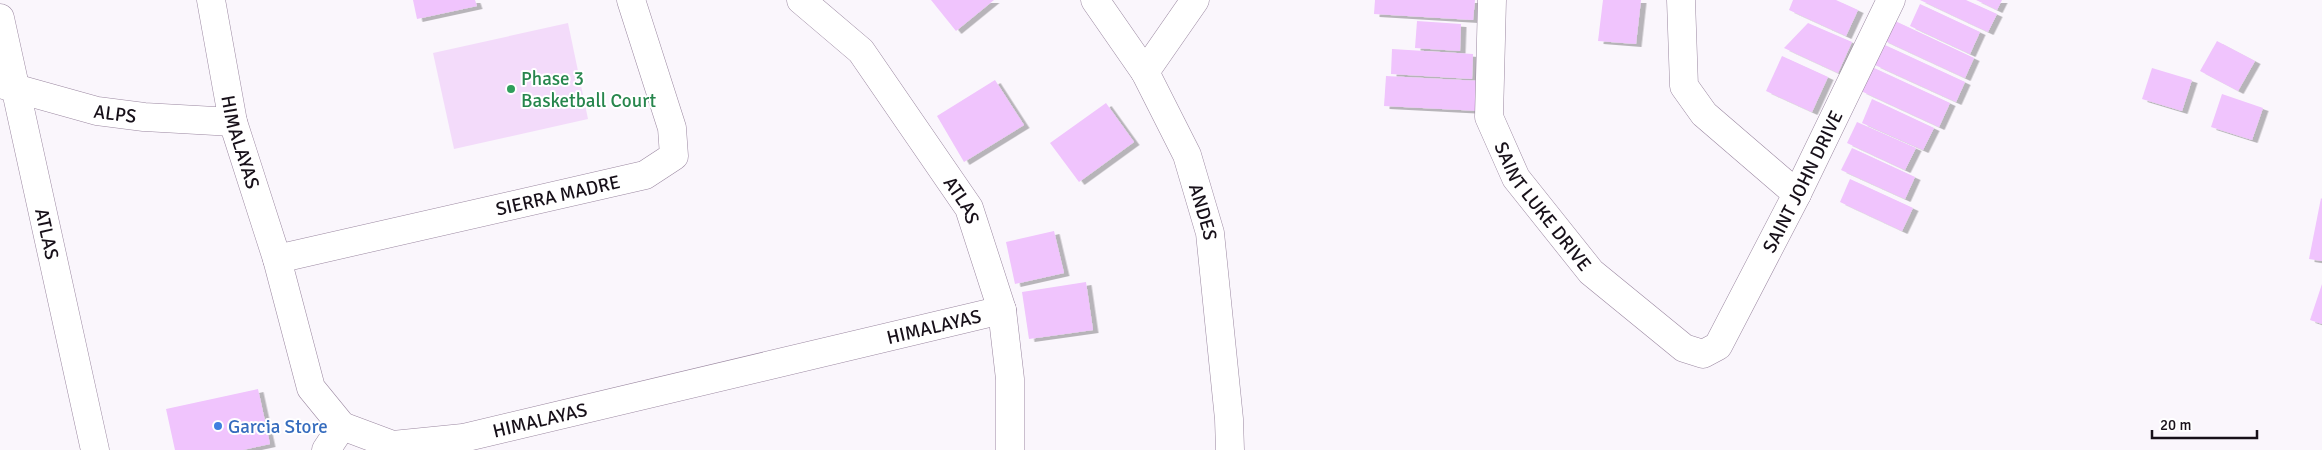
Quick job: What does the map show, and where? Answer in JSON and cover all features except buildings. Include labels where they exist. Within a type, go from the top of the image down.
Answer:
[{"type":"street","name":"HIMALAYAS","points":[[211,0],[233,122],[277,259],[311,388],[342,426],[393,445],[462,438],[1002,310]]},
{"type":"street","name":"SIERRA MADRE","points":[[277,259],[645,175],[674,156],[672,128],[631,0]]},
{"type":"street","name":"ATLAS","points":[[801,0],[861,51],[969,208],[1002,310],[1010,379],[1010,450]]},
{"type":"street","name":"ANDES","points":[[1095,0],[1145,72],[1188,156],[1210,233],[1229,419],[1230,450]]},
{"type":"street","points":[[1145,72],[1195,0]]},
{"type":"street","name":"SAINT LUKE DRIVE","points":[[1492,0],[1489,117],[1516,178],[1591,272],[1684,348],[1703,354]]},
{"type":"street","points":[[1682,0],[1684,86],[1704,114],[1797,194]]},
{"type":"street","name":"SAINT JOHN DRIVE","points":[[1703,354],[1718,346],[1797,194],[1891,0]]},
{"type":"street","name":"ATLAS","points":[[0,18],[7,85],[95,450]]},
{"type":"street","name":"ALPS","points":[[7,85],[97,111],[144,117],[233,122]]},
{"type":"street","points":[[326,450],[342,426]]},
{"type":"shaded area","points":[[568,23],[588,119],[454,149],[433,53]]},
{"type":"place","name":"Phase 3 Basketball Court","points":[[511,89]]},
{"type":"place","name":"Garcia Store","points":[[218,426]]}]
